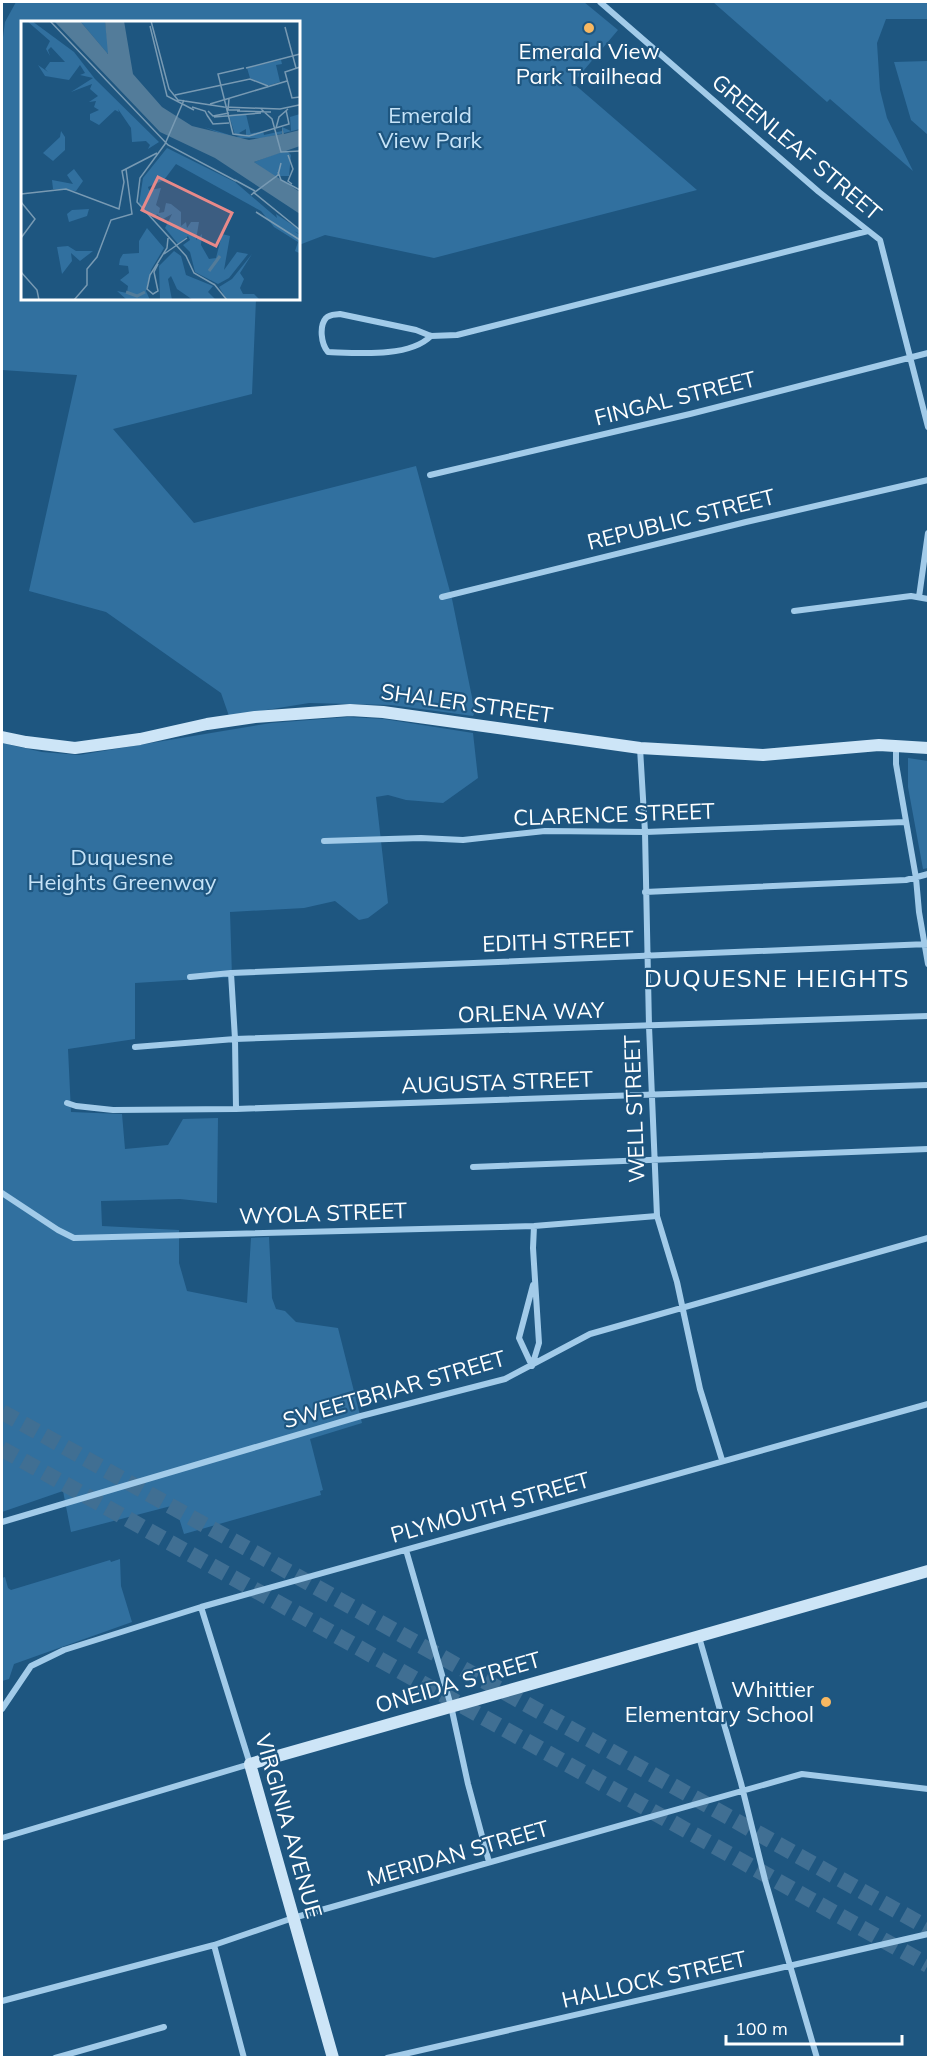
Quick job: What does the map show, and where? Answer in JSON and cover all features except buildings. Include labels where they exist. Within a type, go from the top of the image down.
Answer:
[{"type":"street","name":"GREENLEAF STREET","points":[[600,2],[811,185],[880,240],[928,427]]},
{"type":"street","points":[[431,336],[425,343],[406,349],[364,353],[328,352],[323,344],[322,328],[325,319],[330,315],[340,314],[416,330],[431,336],[457,335],[868,231]]},
{"type":"street","name":"FINGAL STREET","points":[[429,475],[690,414],[928,353]]},
{"type":"street","name":"REPUBLIC STREET","points":[[442,597],[734,524],[928,480]]},
{"type":"street","points":[[919,597],[928,533]]},
{"type":"street","points":[[794,611],[910,597],[928,599]]},
{"type":"street","name":"SHALER STREET","points":[[2,737],[75,748],[140,739],[207,724],[255,717],[350,710],[383,712],[640,748],[764,754],[896,746],[928,748]]},
{"type":"street","points":[[896,746],[896,764],[916,878],[919,912],[927,945],[928,964]]},
{"type":"street","name":"WELL STREET","points":[[640,748],[645,832],[649,1026],[657,1216],[671,1261],[700,1389],[722,1460]]},
{"type":"street","name":"CLARENCE STREET","points":[[324,841],[421,838],[463,840],[545,831],[645,832],[905,822]]},
{"type":"street","points":[[645,892],[906,880],[928,874]]},
{"type":"street","name":"EDITH STREET","points":[[190,977],[231,973],[927,945]]},
{"type":"street","points":[[231,973],[236,1109]]},
{"type":"street","name":"ORLENA WAY","points":[[135,1047],[235,1039],[928,1016]]},
{"type":"street","name":"AUGUSTA STREET","points":[[67,1103],[113,1110],[236,1109],[928,1085]]},
{"type":"street","points":[[473,1167],[928,1149]]},
{"type":"street","name":"WYOLA STREET","points":[[2,1193],[74,1238],[534,1226],[657,1216]]},
{"type":"street","points":[[532,1366],[539,1343],[534,1226]]},
{"type":"street","name":"SWEETBRIAR STREET","points":[[2,1522],[328,1426],[505,1379],[590,1334],[928,1238]]},
{"type":"street","points":[[532,1366],[519,1338],[535,1279]]},
{"type":"street","name":"PLYMOUTH STREET","points":[[2,1709],[31,1666],[64,1650],[201,1607],[928,1404]]},
{"type":"street","points":[[406,1550],[451,1706],[468,1784],[489,1862]]},
{"type":"street","name":"ONEIDA STREET","points":[[2,1839],[250,1764],[928,1571]]},
{"type":"street","name":"VIRGINIA AVENUE","points":[[201,1607],[250,1764],[333,2058]]},
{"type":"street","points":[[698,1635],[817,2058]]},
{"type":"street","name":"MERIDAN STREET","points":[[2,2001],[214,1945],[293,1918],[807,1774],[928,1790]]},
{"type":"street","name":"HALLOCK STREET","points":[[387,2058],[928,1934]]},
{"type":"street","points":[[214,1945],[244,2058]]},
{"type":"street","points":[[55,2058],[164,2027]]},
{"type":"green space","name":"Emerald View Park","points":[[16,2],[584,2],[618,30],[573,83],[697,190],[434,258],[325,235],[300,245],[300,21],[21,21],[21,300],[256,300],[252,394],[113,429],[194,523],[416,466],[452,599],[475,712],[473,716],[391,705],[309,703],[229,716],[221,693],[106,612],[29,591],[77,375],[2,370],[2,45],[5,22]]},
{"type":"green space","points":[[713,2],[928,2],[928,19],[886,19],[877,43],[880,90],[887,118],[913,171],[830,99],[827,102]]},
{"type":"green space","points":[[928,61],[928,135],[911,120],[894,62]]},
{"type":"green space","name":"Duquesne Heights Greenway","points":[[348,717],[384,719],[473,733],[478,778],[443,803],[406,800],[388,795],[376,797],[388,903],[368,918],[359,920],[335,901],[304,908],[230,912],[232,977],[135,983],[135,1039],[68,1049],[71,1112],[122,1114],[125,1149],[168,1145],[183,1119],[218,1118],[217,1203],[180,1199],[101,1201],[102,1226],[179,1230],[179,1263],[187,1291],[247,1303],[251,1238],[269,1237],[272,1298],[276,1309],[285,1311],[296,1322],[338,1328],[362,1423],[310,1439],[323,1490],[320,1491],[321,1495],[184,1534],[175,1505],[71,1532],[63,1491],[2,1512],[2,743],[42,752],[79,755],[271,723]]},
{"type":"green space","points":[[908,758],[928,761],[928,868],[923,869],[908,787]]},
{"type":"green space","points":[[120,1559],[121,1586],[132,1622],[14,1664],[9,1679],[2,1681],[2,1578],[5,1577],[8,1588],[11,1590]]},
{"type":"tunnel","points":[[2,1412],[928,1928]]},
{"type":"tunnel","points":[[2,1449],[928,1965]]},
{"type":"place","name":"Emerald View Park Trailhead","points":[[589,28]]},
{"type":"place","name":"Whittier Elementary School","points":[[826,1702]]},
{"type":"district","name":"DUQUESNE HEIGHTS","points":[[777,978]]}]
